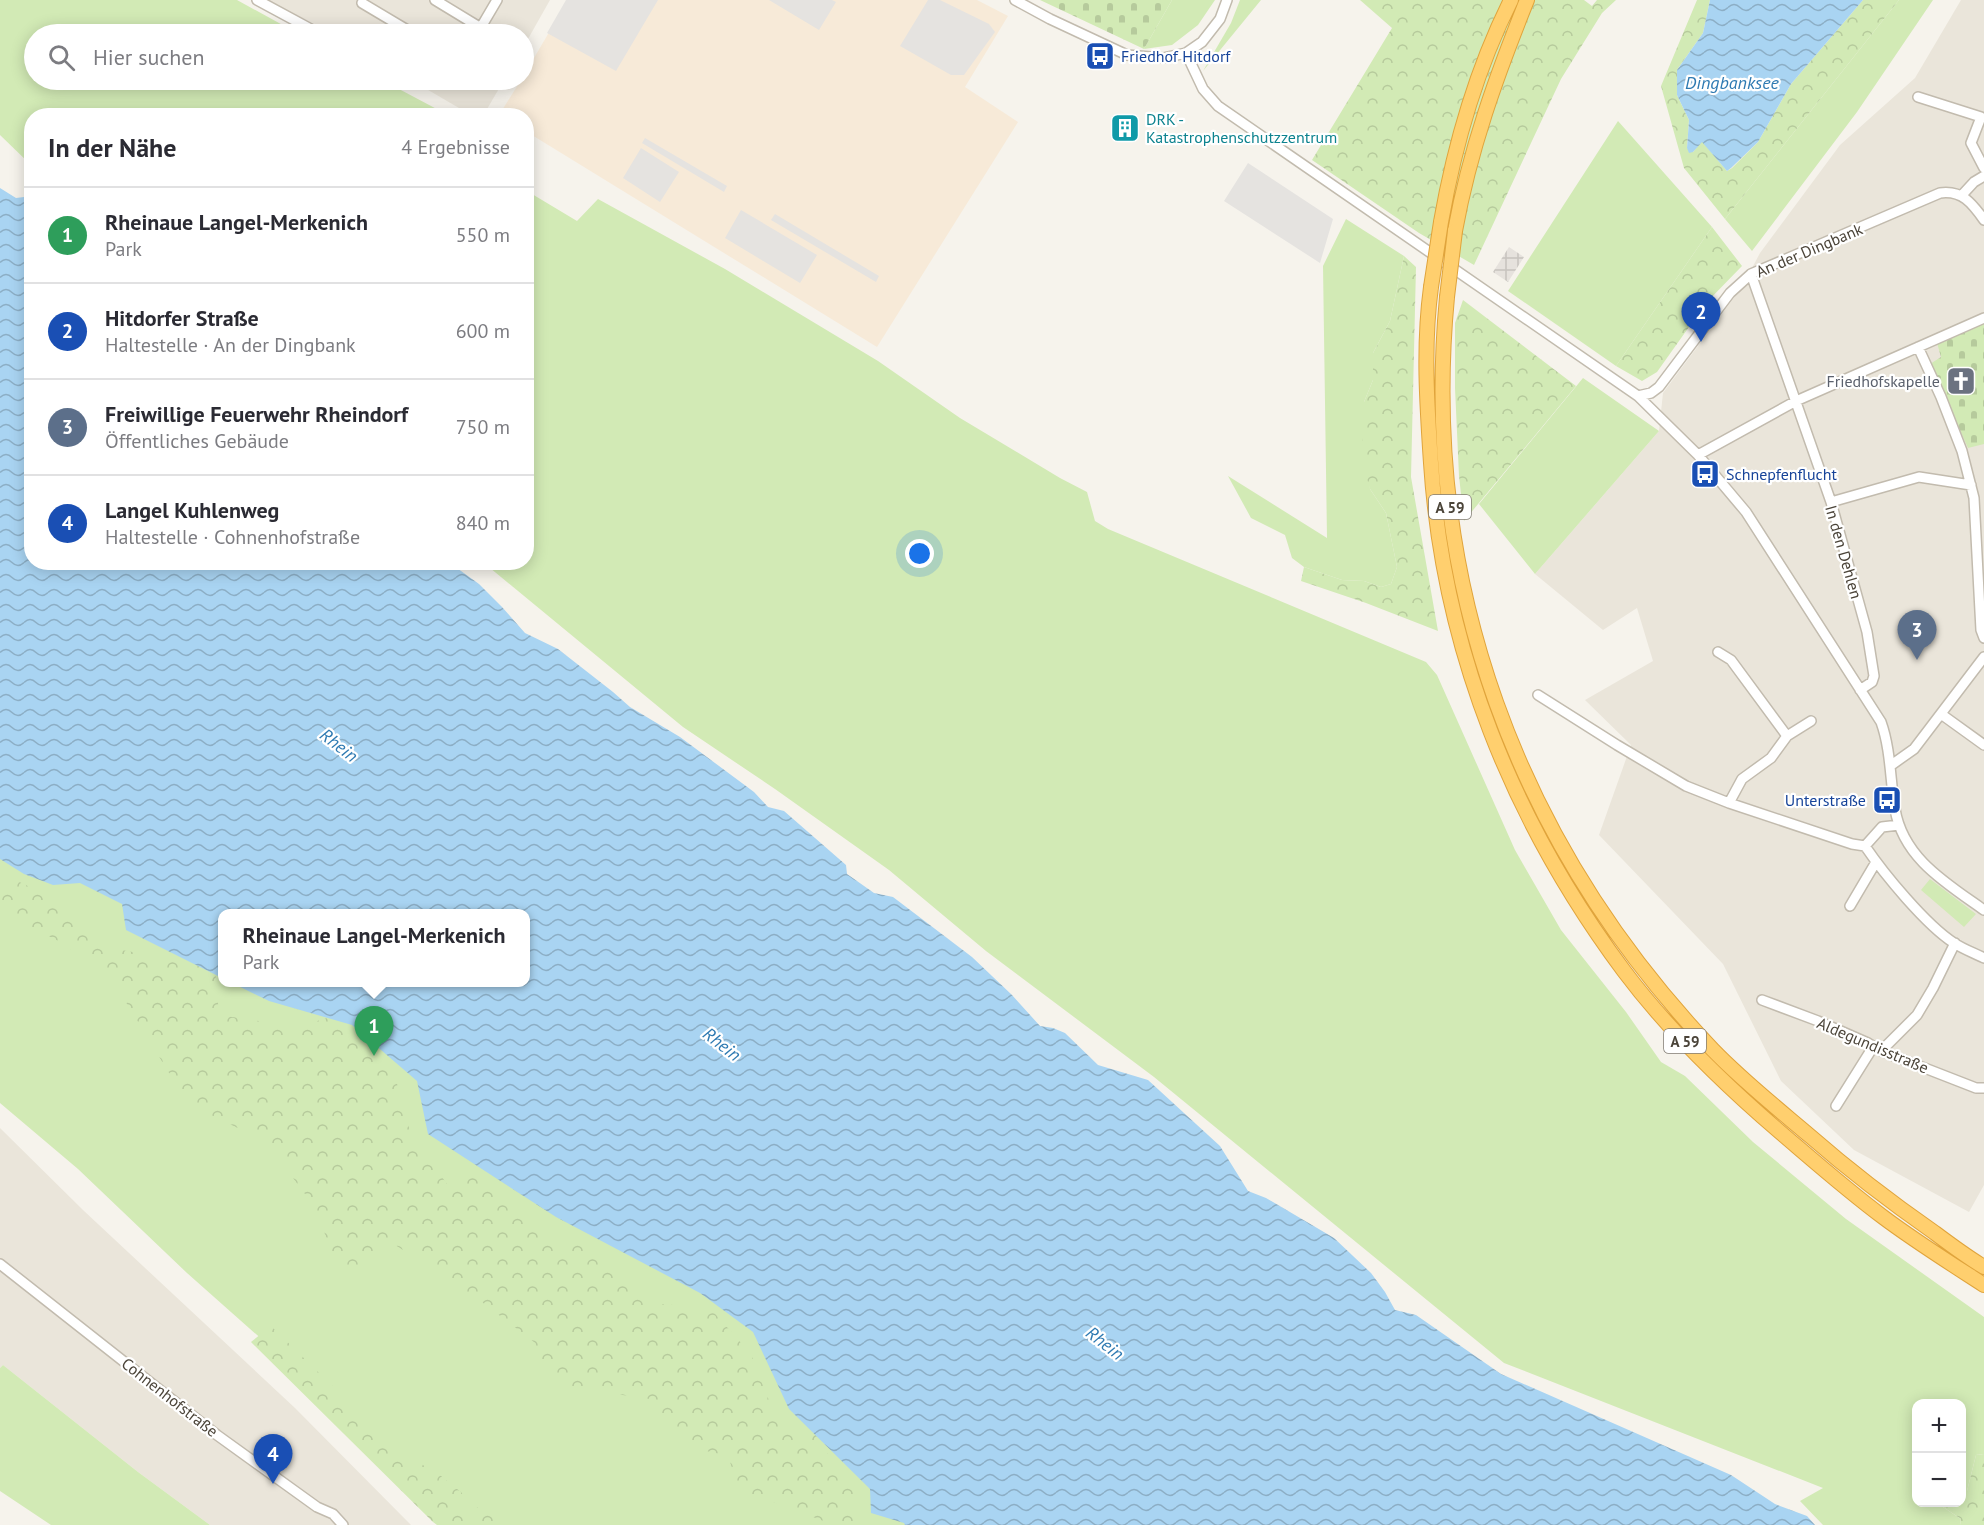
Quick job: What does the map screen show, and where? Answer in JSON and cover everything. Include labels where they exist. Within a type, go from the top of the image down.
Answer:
[{"type":"highway","points":[[1503,16],[1504,0]]},
{"type":"highway","name":"A 59","points":[[1511,0],[1485,59],[1446,194],[1431,287],[1426,336],[1426,380],[1433,498],[1442,564],[1466,661],[1483,714],[1513,787],[1556,870],[1626,973],[1677,1033],[1726,1085],[1813,1160],[1883,1217],[1984,1285]]},
{"type":"highway","name":"A 59","points":[[1527,0],[1485,108],[1461,201],[1447,297],[1442,370],[1445,458],[1453,536],[1485,674],[1524,774],[1567,858],[1628,949],[1655,984],[1715,1052],[1782,1113],[1900,1209],[1984,1267]]},
{"type":"street","points":[[257,0],[301,24]]},
{"type":"street","points":[[435,0],[469,24]]},
{"type":"street","points":[[483,24],[496,0]]},
{"type":"street","points":[[1015,0],[1127,55],[1163,58],[1186,53],[1202,42],[1220,19],[1227,0]]},
{"type":"street","points":[[363,3],[398,24]]},
{"type":"street","points":[[1186,53],[1203,89],[1218,106],[1638,396],[1698,455],[1746,512],[1881,722],[1886,737],[1899,825],[1909,846],[1926,867],[1984,909]]},
{"type":"street","points":[[1918,97],[1952,103],[1982,118],[1971,143],[1984,168]]},
{"type":"street","points":[[1984,176],[1974,182],[1962,195],[1984,220]]},
{"type":"street","name":"An der Dingbank","points":[[1638,396],[1651,393],[1659,387],[1730,293],[1751,274],[1940,193],[1962,195]]},
{"type":"street","name":"In den Dehlen","points":[[1751,274],[1831,502],[1867,632],[1874,676],[1872,682],[1860,690]]},
{"type":"street","points":[[1698,455],[1796,401],[1984,318]]},
{"type":"street","points":[[1918,347],[1962,451],[1971,485],[1979,497],[1981,630],[1984,638]]},
{"type":"street","points":[[1831,502],[1919,477],[1971,485]]},
{"type":"street","points":[[1718,652],[1731,660],[1787,736]]},
{"type":"street","points":[[1890,766],[1914,749],[1984,657]]},
{"type":"street","points":[[1538,694],[1686,786],[1729,803],[1852,844],[1865,846],[1876,862],[1937,929],[1955,943],[1984,958]]},
{"type":"street","points":[[1941,714],[1984,745]]},
{"type":"street","points":[[1729,803],[1742,779],[1771,758],[1787,736],[1811,721]]},
{"type":"street","points":[[1865,846],[1882,827],[1899,825]]},
{"type":"street","points":[[1850,906],[1876,862]]},
{"type":"street","points":[[1836,1106],[1877,1049],[1917,1015],[1955,943]]},
{"type":"street","name":"Aldegundisstraße","points":[[1762,1000],[1868,1043],[1877,1049],[1976,1088],[1984,1088]]},
{"type":"street","name":"Cohnenhofstraße","points":[[0,1264],[220,1437],[317,1507],[333,1514],[343,1525]]},
{"type":"shaded area","points":[[264,0],[550,0],[534,28],[534,24],[315,24]]},
{"type":"shaded area","points":[[566,0],[658,0],[616,71],[547,33]]},
{"type":"shaded area","points":[[568,0],[977,0],[1008,16],[965,87],[1018,122],[877,347],[534,136],[534,108],[503,108],[515,90],[534,90],[534,58]]},
{"type":"shaded area","points":[[769,0],[832,0],[836,2],[819,30]]},
{"type":"shaded area","points":[[928,0],[940,0],[989,24],[995,32],[964,75],[951,75],[900,46]]},
{"type":"shaded area","points":[[1961,0],[1984,0],[1984,1185],[1969,1212],[1854,1150],[1781,1081],[1723,964],[1599,835],[1631,745],[1585,700],[1653,661],[1637,608],[1603,630],[1535,574],[1659,431],[1663,393],[1742,287],[1760,253],[1840,145],[1915,78]]},
{"type":"shaded area","points":[[428,90],[498,90],[488,108],[459,108]]},
{"type":"shaded area","points":[[645,138],[727,186],[724,192],[642,143]]},
{"type":"shaded area","points":[[641,148],[679,172],[660,202],[623,178]]},
{"type":"shaded area","points":[[1248,163],[1333,219],[1320,263],[1224,201]]},
{"type":"shaded area","points":[[741,210],[817,255],[800,283],[725,238]]},
{"type":"shaded area","points":[[775,214],[879,276],[876,282],[771,220]]},
{"type":"shaded area","points":[[1509,247],[1524,257],[1508,282],[1493,272]]},
{"type":"shaded area","points":[[0,1128],[83,1210],[295,1408],[411,1525],[210,1525],[138,1472],[3,1365],[0,1368]]},
{"type":"green space","points":[[0,0],[237,0],[281,24],[24,24],[24,90],[401,90],[435,108],[24,108],[24,158],[0,135]]},
{"type":"green space","points":[[1040,0],[1172,0],[1144,49]]},
{"type":"green space","points":[[1172,0],[1215,0],[1198,25],[1172,45],[1144,49]]},
{"type":"green space","points":[[1240,0],[1261,0],[1203,71],[1231,23]]},
{"type":"green space","points":[[1360,0],[1584,0],[1592,6],[1597,0],[1616,0],[1602,13],[1561,79],[1474,265],[1419,233],[1312,160],[1392,28]]},
{"type":"green space","points":[[1697,0],[1710,0],[1703,33],[1677,70],[1677,95],[1689,120],[1687,148],[1693,152],[1702,141],[1727,171],[1758,142],[1791,84],[1863,0],[1899,0],[1725,219],[1684,168],[1661,86]]},
{"type":"green space","points":[[1899,0],[1933,0],[1857,112],[1752,251],[1725,219]]},
{"type":"green space","points":[[1618,121],[1712,227],[1616,366],[1508,291]]},
{"type":"green space","points":[[534,195],[577,221],[598,199],[725,269],[878,361],[960,418],[1087,492],[1095,521],[1108,529],[1426,662],[1437,675],[1515,850],[1561,930],[1626,1012],[1661,1062],[1685,1076],[1753,1142],[1846,1219],[1984,1317],[1984,1454],[1976,1455],[1967,1491],[1966,1399],[1912,1399],[1912,1507],[1943,1507],[1961,1519],[1960,1525],[1823,1525],[1800,1501],[1823,1488],[1504,1363],[1154,1077],[986,951],[889,870],[683,727],[492,570],[534,570]]},
{"type":"green space","points":[[1346,219],[1404,256],[1390,321],[1373,353],[1373,380],[1364,402],[1370,489],[1386,513],[1397,567],[1391,584],[1381,587],[1364,581],[1342,580],[1304,567],[1292,558],[1285,535],[1251,518],[1228,476],[1327,538],[1323,266]]},
{"type":"green space","points":[[1712,227],[1742,266],[1706,303],[1657,372],[1642,381],[1616,366]]},
{"type":"green space","points":[[1404,256],[1416,267],[1411,477],[1438,631],[1301,581],[1304,567],[1342,580],[1364,581],[1381,587],[1391,584],[1397,567],[1386,513],[1370,489],[1362,462],[1364,402],[1373,380],[1373,353],[1390,321]]},
{"type":"green space","points":[[1463,300],[1576,386],[1464,521],[1459,476],[1455,388],[1455,323]]},
{"type":"green space","points":[[1984,323],[1984,444],[1968,448],[1930,364],[1941,357],[1937,343]]},
{"type":"green space","points":[[1583,378],[1659,431],[1535,574],[1479,504]]},
{"type":"green space","points":[[24,569],[120,570],[1353,1525],[455,1525],[336,1405],[187,1273],[78,1169],[0,1103],[0,591]]},
{"type":"green space","points":[[0,873],[58,900],[105,947],[215,967],[219,1015],[298,1027],[327,1018],[393,1069],[415,1150],[439,1173],[452,1191],[479,1171],[542,1235],[593,1248],[656,1304],[709,1307],[751,1354],[782,1434],[816,1435],[837,1469],[858,1485],[851,1506],[868,1525],[834,1525],[739,1489],[728,1456],[689,1447],[650,1399],[554,1385],[534,1342],[478,1299],[386,1239],[357,1280],[332,1252],[314,1206],[266,1142],[203,1111],[177,1086],[113,977],[58,941],[0,910]]},
{"type":"green space","points":[[1930,879],[1976,914],[1964,927],[1921,890]]},
{"type":"green space","points":[[271,1326],[398,1450],[441,1476],[462,1493],[463,1508],[471,1512],[486,1501],[517,1525],[437,1525],[433,1522],[251,1342]]},
{"type":"green space","points":[[3,1365],[138,1472],[210,1525],[51,1525],[0,1491],[0,1368]]},
{"type":"green space","points":[[1984,1454],[1984,1525],[1960,1525],[1961,1519],[1943,1507],[1966,1507],[1966,1491],[1976,1455]]},
{"type":"water","name":"Dingbanksee","points":[[1710,0],[1863,0],[1791,84],[1758,142],[1727,171],[1702,142],[1693,152],[1689,153],[1687,148],[1689,120],[1677,95],[1677,70],[1703,33]]},
{"type":"water","name":"Rhein","points":[[0,188],[16,198],[24,197],[24,570],[460,570],[479,584],[525,633],[558,649],[630,707],[680,737],[754,792],[768,807],[784,811],[846,865],[847,874],[874,893],[893,897],[972,957],[1012,995],[1040,1026],[1065,1033],[1098,1065],[1148,1080],[1220,1146],[1248,1191],[1266,1198],[1334,1238],[1371,1273],[1395,1310],[1416,1315],[1501,1374],[1731,1475],[1775,1504],[1807,1516],[1815,1525],[905,1525],[871,1513],[870,1489],[789,1409],[753,1332],[700,1293],[556,1217],[428,1134],[417,1081],[352,1025],[269,1001],[240,987],[530,987],[530,909],[218,909],[218,976],[126,930],[122,904],[80,883],[53,885],[24,874],[0,859]]},
{"type":"place","name":"Friedhof Hitdorf","points":[[1100,56]]},
{"type":"place","name":"DRK - Katastrophenschutzzentrum","points":[[1125,128]]},
{"type":"place","name":"Hitdorfer Straße","points":[[1701,342]]},
{"type":"place","name":"Friedhofskapelle","points":[[1961,381]]},
{"type":"place","name":"Schnepfenflucht","points":[[1705,474]]},
{"type":"place","name":"Freiwillige Feuerwehr Rheindorf","points":[[1917,660]]},
{"type":"place","name":"Unterstraße","points":[[1887,800]]},
{"type":"place","name":"Rheinaue Langel-Merkenich","points":[[374,1056]]},
{"type":"place","name":"Langel Kuhlenweg","points":[[273,1484]]}]
